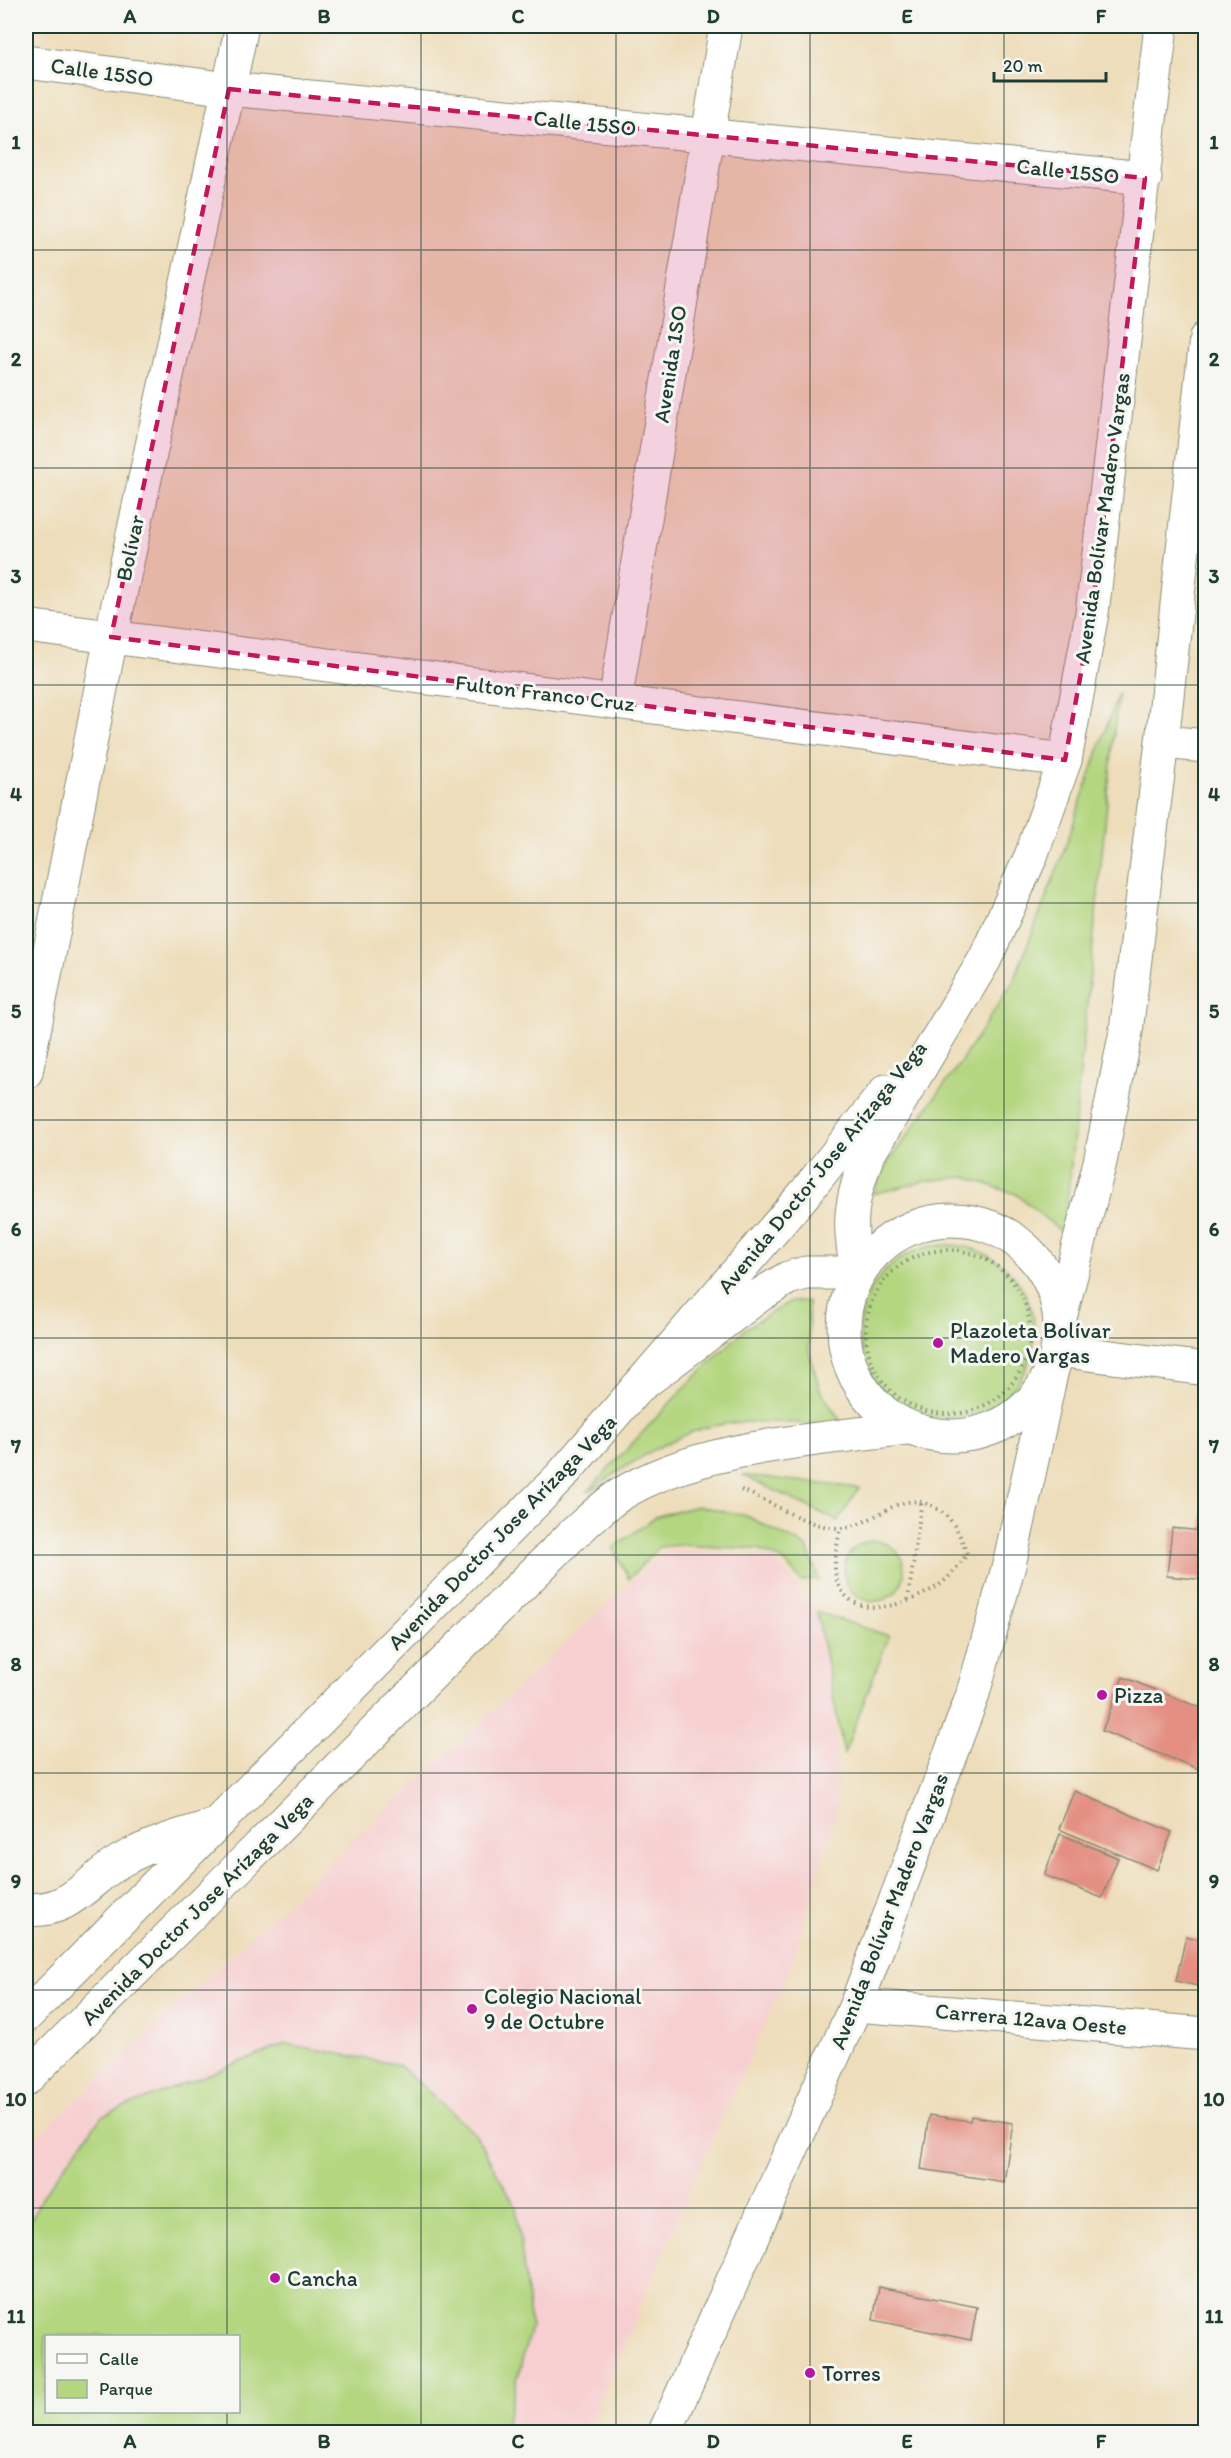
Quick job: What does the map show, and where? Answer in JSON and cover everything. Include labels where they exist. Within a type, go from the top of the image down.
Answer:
[{"type":"main road","name":"Bolívar","points":[[26,1072],[111,638],[242,26]]},
{"type":"main road","name":"Avenida 1SO","points":[[615,702],[726,26]]},
{"type":"main road","name":"Avenida Bolívar Madero Vargas","points":[[966,990],[985,959],[1031,856],[1065,760],[1092,613],[1145,178],[1161,26]]},
{"type":"main road","name":"Calle 15SO","points":[[26,62],[229,89],[1145,178]]},
{"type":"main road","points":[[1060,1318],[1100,1162],[1126,1031],[1162,742],[1206,338]]},
{"type":"main road","name":"Fulton Franco Cruz","points":[[26,626],[1065,760]]},
{"type":"main road","points":[[1162,742],[1206,746]]},
{"type":"main road","points":[[858,1273],[851,1242],[855,1187],[868,1155],[966,990]]},
{"type":"main road","name":"Avenida Doctor Jose Arízaga Vega","points":[[26,2016],[562,1475],[806,1192],[966,990]]},
{"type":"main road","points":[[1060,1318],[1053,1291],[1041,1266],[1024,1246],[1001,1230],[975,1221],[948,1218],[921,1223],[896,1234],[875,1251],[858,1273],[847,1301],[844,1332],[849,1362],[862,1389],[883,1412],[908,1428],[932,1435],[956,1437],[981,1433],[1003,1424],[1023,1409],[1040,1391],[1055,1359],[1206,1369]]},
{"type":"main road","points":[[637,1388],[760,1295],[788,1278],[806,1273],[858,1273]]},
{"type":"main road","name":"Avenida Bolívar Madero Vargas","points":[[665,2433],[856,2005],[972,1697],[1009,1565],[1055,1359],[1060,1318]]},
{"type":"main road","name":"Avenida Doctor Jose Arízaga Vega","points":[[26,2079],[564,1543],[617,1497],[668,1471],[731,1453],[908,1428]]},
{"type":"main road","points":[[26,1909],[41,1911],[76,1897],[127,1857],[151,1845],[218,1824]]},
{"type":"main road","name":"Carrera 12ava Oeste","points":[[856,2005],[1206,2034]]},
{"type":"path","points":[[936,1250],[962,1250],[987,1258],[1007,1274],[1022,1295],[1030,1320],[1030,1346],[1021,1371],[1006,1391],[985,1406],[960,1414],[935,1414],[910,1406],[889,1390],[874,1369],[866,1344],[867,1318],[875,1293],[891,1273],[912,1258],[936,1250]]},
{"type":"path","points":[[736,1488],[792,1515],[818,1524],[840,1528],[865,1521],[903,1502],[922,1500],[942,1511],[958,1529],[967,1554],[954,1572],[936,1587],[908,1601],[886,1607],[864,1606],[848,1598],[837,1583],[836,1561],[840,1528]]},
{"type":"path","points":[[908,1601],[922,1500]]},
{"type":"highlighted area","points":[[229,89],[1145,178],[1092,613],[1065,760],[111,637]]},
{"type":"shaded area","name":"Colegio Nacional 9 de Octubre","points":[[667,1548],[774,1558],[817,1612],[834,1686],[837,1809],[791,1966],[698,2171],[587,2432],[26,2432],[26,2147]]},
{"type":"green space","points":[[1118,693],[1064,1234],[1016,1194],[965,1177],[926,1181],[873,1194],[888,1162],[960,1063],[1014,980],[1061,859]]},
{"type":"green space","points":[[947,1245],[980,1252],[1009,1270],[1027,1299],[1034,1332],[1027,1365],[1009,1394],[980,1412],[947,1419],[914,1412],[885,1394],[867,1365],[860,1332],[867,1299],[885,1270],[914,1252]]},
{"type":"green space","points":[[808,1301],[809,1351],[820,1390],[844,1426],[753,1422],[717,1425],[701,1429],[656,1449],[587,1492],[683,1389],[746,1328],[789,1302]]},
{"type":"green space","points":[[742,1475],[859,1488],[838,1521]]},
{"type":"green space","points":[[698,1506],[747,1516],[807,1547],[819,1580],[801,1581],[784,1561],[759,1549],[680,1545],[659,1547],[629,1579],[613,1548],[657,1516]]},
{"type":"green space","points":[[874,1541],[891,1546],[899,1554],[904,1571],[899,1588],[891,1596],[874,1601],[857,1596],[849,1588],[844,1571],[849,1554],[857,1546]]},
{"type":"green space","points":[[817,1612],[889,1636],[844,1754]]},
{"type":"green space","name":"Cancha","points":[[286,2044],[399,2065],[475,2134],[516,2207],[531,2325],[504,2432],[26,2432],[26,2231],[42,2196],[102,2116]]},
{"type":"building","points":[[1204,1498],[1206,1498],[1206,1580],[1167,1576],[1172,1528],[1202,1531]]},
{"type":"building","points":[[1123,1677],[1206,1710],[1206,1772],[1102,1731]]},
{"type":"building","points":[[1074,1791],[1172,1832],[1157,1870],[1059,1829]]},
{"type":"building","points":[[1060,1834],[1118,1858],[1102,1898],[1044,1875]]},
{"type":"building","points":[[1186,1936],[1206,1941],[1206,1988],[1176,1981]]},
{"type":"building","points":[[929,2115],[970,2121],[971,2116],[1013,2123],[1004,2182],[921,2169]]},
{"type":"building","points":[[879,2287],[977,2307],[971,2340],[873,2320]]},
{"type":"place","name":"Plazoleta Bolívar Madero Vargas","points":[[938,1343]]},
{"type":"place","name":"Pizza","points":[[1102,1695]]},
{"type":"place","name":"Colegio Nacional 9 de Octubre","points":[[472,2009]]},
{"type":"place","name":"Cancha","points":[[275,2278]]},
{"type":"place","name":"Torres","points":[[810,2373]]}]
